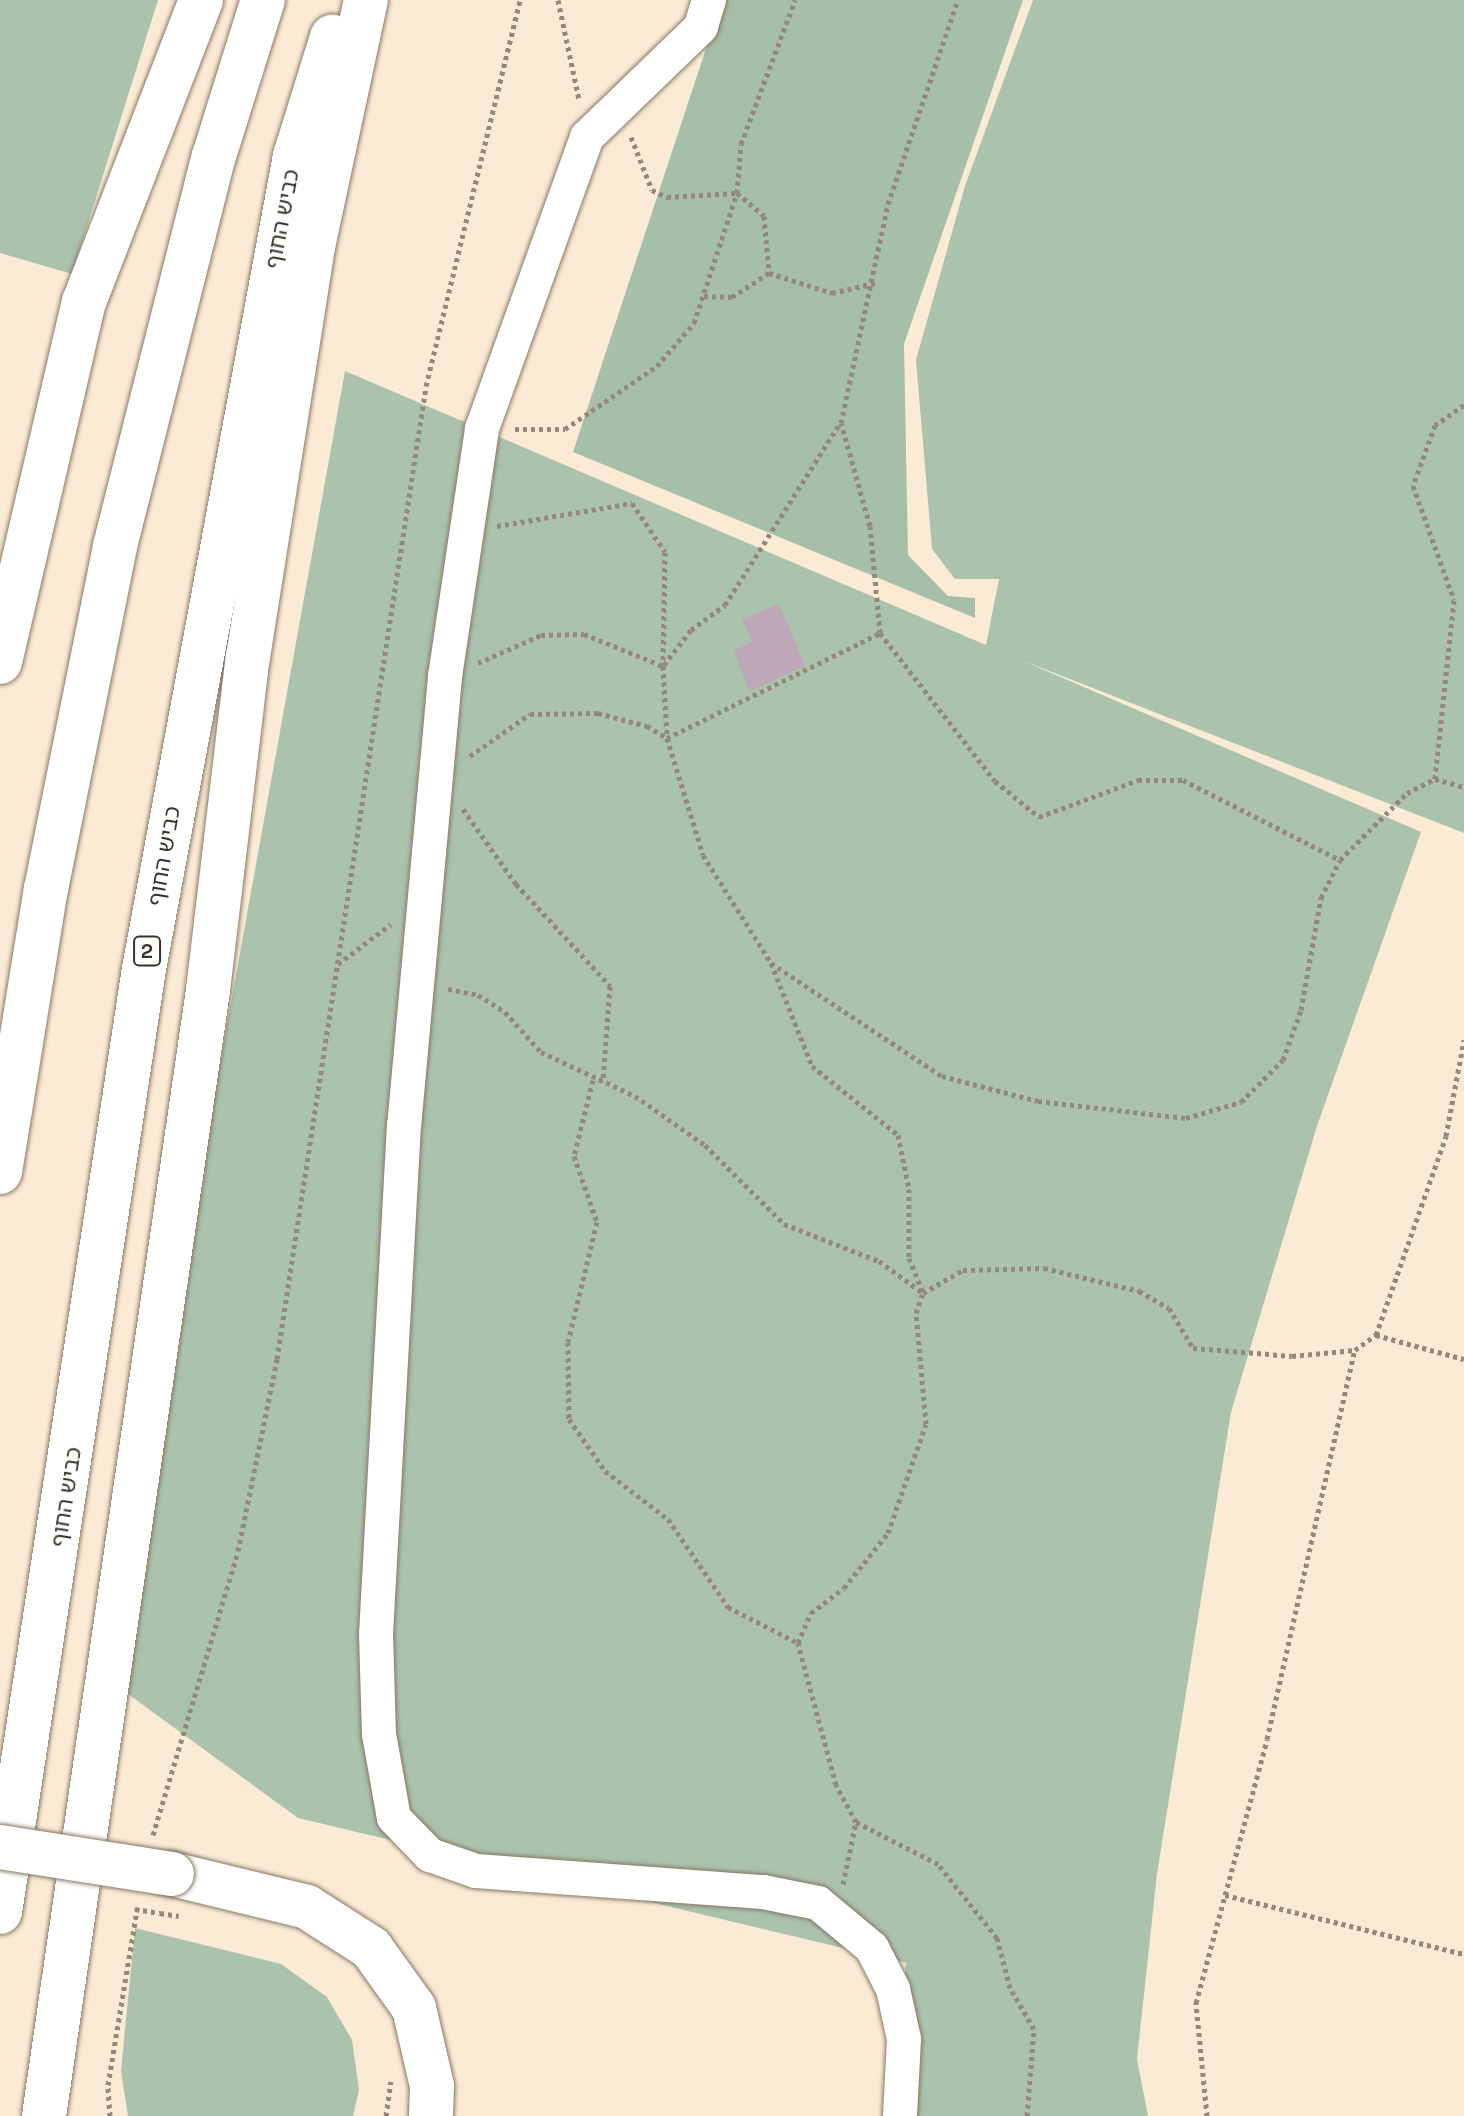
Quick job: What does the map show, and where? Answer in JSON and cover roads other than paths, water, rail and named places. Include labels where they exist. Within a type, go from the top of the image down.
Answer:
[{"type":"highway","points":[[0,662],[20,552],[84,302],[201,0]]},
{"type":"highway","points":[[0,1172],[46,889],[115,546],[214,156],[263,0]]},
{"type":"highway","name":"כביש החוף","points":[[0,1912],[144,969],[217,557],[295,156],[344,0]]},
{"type":"highway","points":[[44,2116],[206,1006],[248,657],[314,242],[366,0]]},
{"type":"highway","points":[[0,602],[20,552]]},
{"type":"highway","points":[[0,1847],[307,1907],[371,1948],[414,2008],[432,2086],[431,2116]]},
{"type":"highway","points":[[61,1996],[74,2116]]},
{"type":"lane","points":[[709,0],[701,27],[587,137],[482,429],[445,677],[418,984],[376,1634],[379,1734],[394,1818],[430,1855],[476,1871],[763,1892],[818,1903],[872,1948],[893,1989],[904,2039],[900,2116]]}]
